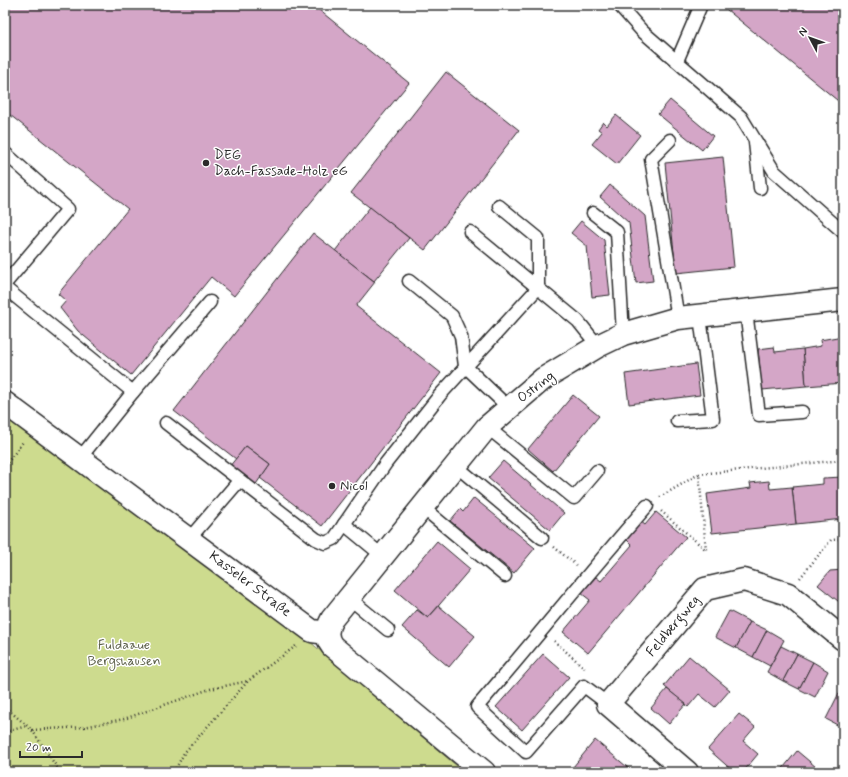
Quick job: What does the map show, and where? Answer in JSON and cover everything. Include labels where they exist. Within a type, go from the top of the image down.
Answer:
[{"type":"street","name":"Ostring","points":[[320,632],[328,626],[349,598],[384,557],[455,465],[487,427],[543,379],[598,346],[623,334],[678,318],[843,300]]},
{"type":"street","name":"Kasseler Straße","points":[[5,403],[190,539],[320,632],[332,646],[484,772]]},
{"type":"street","name":"Feldbergweg","points":[[608,704],[705,589],[744,580],[788,594],[843,638]]},
{"type":"street","points":[[608,704],[687,772]]},
{"type":"lane","points":[[619,5],[642,31],[741,117],[774,171],[843,232]]},
{"type":"lane","points":[[677,61],[701,5]]},
{"type":"lane","points":[[754,138],[760,188]]},
{"type":"lane","points":[[670,140],[651,159],[678,318]]},
{"type":"lane","points":[[5,153],[68,209],[5,284]]},
{"type":"lane","points":[[166,423],[239,481],[316,539],[325,543],[334,539],[391,457],[440,395],[538,288],[538,238],[499,206]]},
{"type":"lane","points":[[593,213],[617,232],[623,334]]},
{"type":"lane","points":[[470,232],[578,321],[598,346]]},
{"type":"lane","points":[[409,281],[452,316],[461,336],[465,366],[509,408]]},
{"type":"lane","points":[[5,288],[134,392]]},
{"type":"lane","points":[[80,458],[210,302]]},
{"type":"lane","points":[[746,311],[759,415],[802,412]]},
{"type":"lane","points":[[677,421],[713,419],[700,316]]},
{"type":"lane","points":[[487,427],[574,498],[597,471]]},
{"type":"lane","points":[[455,465],[542,538]]},
{"type":"lane","points":[[190,539],[239,481]]},
{"type":"lane","points":[[608,704],[584,686],[526,752],[476,707],[543,631],[587,574],[649,504]]},
{"type":"lane","points":[[422,507],[506,576]]},
{"type":"lane","points":[[344,524],[384,557]]},
{"type":"lane","points":[[349,598],[388,630]]},
{"type":"path","points":[[5,466],[36,425]]},
{"type":"path","points":[[699,474],[706,550],[649,504],[699,474],[843,460]]},
{"type":"path","points":[[542,538],[587,574]]},
{"type":"path","points":[[788,594],[831,540],[843,539]]},
{"type":"path","points":[[543,631],[587,670]]},
{"type":"path","points":[[174,772],[184,753],[248,681],[298,645],[320,632]]},
{"type":"path","points":[[32,730],[84,727],[124,719],[210,689],[248,681]]},
{"type":"path","points":[[5,707],[32,730],[60,772]]},
{"type":"path","points":[[5,732],[27,726]]},
{"type":"green space","name":"Fuldaaue Bergshausen","points":[[5,417],[309,641],[464,772],[5,772]]},
{"type":"building","name":"DEG Dach-Fassade-Holz eG","points":[[5,5],[313,5],[409,83],[234,296],[211,277],[131,375],[78,331],[60,308],[66,301],[58,294],[128,209],[5,111]]},
{"type":"building","points":[[721,5],[843,5],[843,105]]},
{"type":"building","points":[[446,72],[519,130],[425,250],[351,193]]},
{"type":"building","points":[[670,100],[713,136],[702,150],[658,114]]},
{"type":"building","points":[[616,115],[640,135],[617,164],[592,144],[602,132],[598,129],[603,122],[607,126]]},
{"type":"building","points":[[723,157],[734,267],[676,273],[665,163]]},
{"type":"building","points":[[610,185],[645,216],[653,281],[636,283],[629,223],[600,197]]},
{"type":"building","points":[[370,207],[409,238],[374,281],[335,251]]},
{"type":"building","points":[[581,221],[604,240],[610,295],[592,297],[587,246],[571,233]]},
{"type":"building","points":[[313,233],[375,282],[356,306],[441,373],[322,526],[260,478],[270,464],[246,446],[236,459],[174,411]]},
{"type":"building","points":[[843,336],[843,383],[806,386],[803,349],[821,346],[820,340]]},
{"type":"building","points":[[774,347],[775,352],[803,349],[806,386],[762,390],[758,349]]},
{"type":"building","points":[[696,364],[700,395],[629,404],[625,374]]},
{"type":"building","points":[[573,395],[599,416],[553,471],[528,449]]},
{"type":"building","points":[[246,446],[270,464],[254,487],[229,467]]},
{"type":"building","points":[[503,461],[564,513],[550,530],[488,478]]},
{"type":"building","points":[[843,477],[843,519],[796,524],[792,487],[823,484],[823,478]]},
{"type":"building","points":[[769,481],[770,489],[792,487],[796,524],[712,533],[707,494],[751,488],[750,483]]},
{"type":"building","points":[[474,498],[535,548],[514,573],[450,521],[460,509],[463,512]]},
{"type":"building","points":[[656,512],[686,537],[588,653],[563,632],[590,600],[581,593],[596,577],[601,581],[632,545],[625,538],[640,521],[645,525]]},
{"type":"building","points":[[437,541],[470,569],[428,618],[395,590]]},
{"type":"building","points":[[843,570],[843,605],[818,585],[830,571]]},
{"type":"building","points":[[439,606],[475,636],[449,667],[402,627],[417,610],[428,618]]},
{"type":"building","points":[[729,611],[750,622],[736,648],[715,637]]},
{"type":"building","points":[[750,622],[767,630],[753,657],[736,648]]},
{"type":"building","points":[[767,630],[784,640],[770,666],[753,657]]},
{"type":"building","points":[[781,646],[797,654],[783,681],[767,672]]},
{"type":"building","points":[[543,654],[569,677],[522,730],[496,707]]},
{"type":"building","points":[[797,654],[813,662],[799,689],[783,681]]},
{"type":"building","points":[[689,656],[730,690],[715,707],[699,694],[688,707],[664,686]]},
{"type":"building","points":[[813,662],[828,671],[815,697],[799,689]]},
{"type":"building","points":[[667,689],[686,704],[669,724],[651,708]]},
{"type":"building","points":[[839,693],[843,695],[843,728],[826,719]]},
{"type":"building","points":[[739,714],[755,727],[743,741],[758,754],[743,772],[734,772],[708,749]]},
{"type":"building","points":[[595,740],[633,772],[578,772],[573,767]]},
{"type":"building","points":[[797,751],[822,772],[780,772]]},
{"type":"place","name":"DEG Dach-Fassade-Holz eG","points":[[206,163]]},
{"type":"place","name":"Nicol","points":[[332,486]]}]
